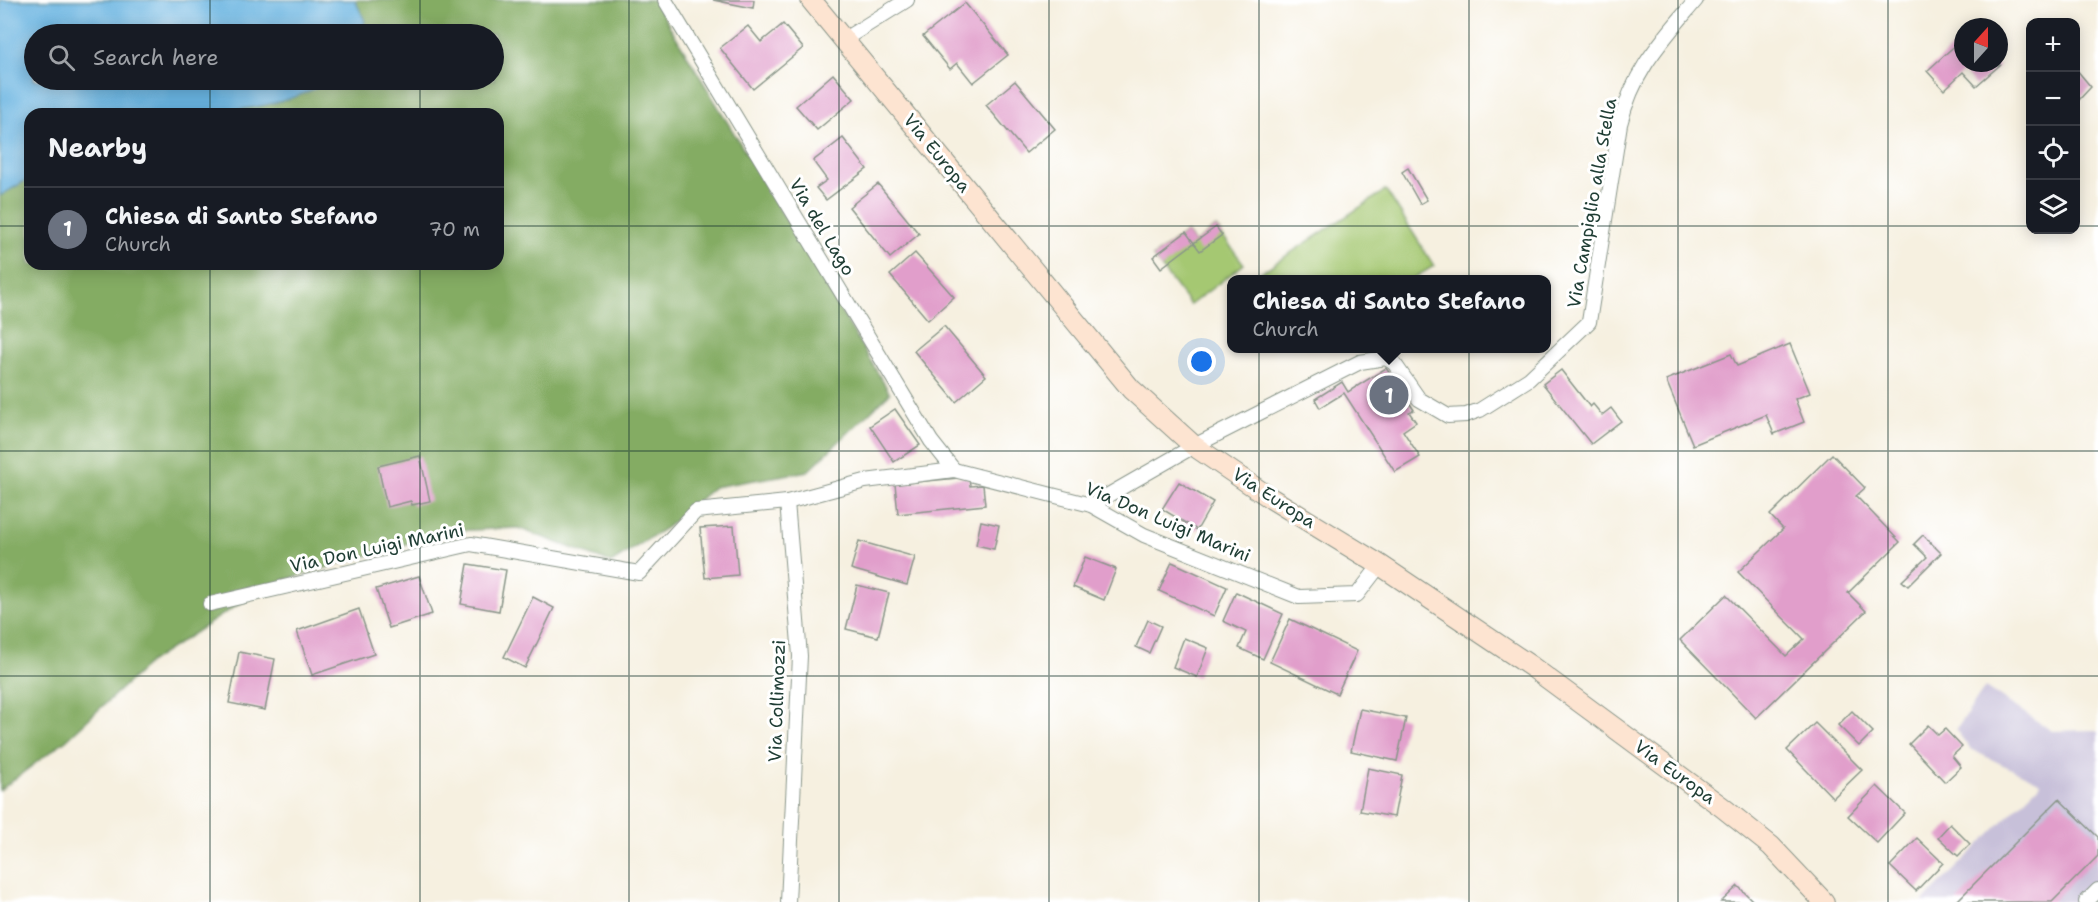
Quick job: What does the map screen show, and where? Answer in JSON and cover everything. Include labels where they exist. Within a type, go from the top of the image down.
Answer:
[{"type":"main road","name":"Via Europa","points":[[811,0],[1131,389],[1194,446],[1272,499],[1380,565],[1532,668],[1722,807],[1771,846],[1824,902]]},
{"type":"street","name":"Via del Lago","points":[[665,0],[931,441],[954,470]]},
{"type":"street","points":[[843,40],[907,0]]},
{"type":"street","name":"Via Campiglio alla Stella","points":[[1194,446],[1360,362],[1386,358],[1394,363],[1419,399],[1448,416],[1466,415],[1480,410],[1529,379],[1589,322],[1620,124],[1627,97],[1640,70],[1696,0]]},
{"type":"street","points":[[1091,504],[1194,446]]},
{"type":"street","name":"Via Don Luigi Marini","points":[[210,604],[471,544],[639,573],[696,511],[787,502],[865,481],[954,470],[1091,504],[1144,534],[1299,597],[1358,595],[1380,565]]},
{"type":"street","name":"Via Collimozzi","points":[[787,502],[800,656],[788,902]]},
{"type":"street","points":[[2086,902],[2098,891]]},
{"type":"shaded area","points":[[1985,687],[2052,731],[2094,730],[2098,732],[2098,902],[1922,902],[2041,783],[1970,749],[1956,730]]},
{"type":"green space","points":[[0,0],[654,0],[890,393],[808,471],[714,487],[667,527],[611,563],[518,528],[450,531],[268,585],[150,662],[66,740],[0,790]]},
{"type":"green space","points":[[1386,190],[1434,266],[1419,275],[1261,275],[1260,273]]},
{"type":"green space","points":[[1216,227],[1244,264],[1190,305],[1153,257],[1186,232],[1194,243]]},
{"type":"water","points":[[0,0],[355,0],[365,21],[364,24],[24,24],[24,90],[310,90],[265,105],[246,108],[24,108],[24,182],[0,196]]},
{"type":"building","points":[[713,0],[754,0],[753,8]]},
{"type":"building","points":[[965,3],[1008,55],[973,83],[957,63],[950,69],[923,36]]},
{"type":"building","points":[[783,24],[803,48],[753,89],[720,48],[748,26],[761,42]]},
{"type":"building","points":[[1954,46],[1954,72],[1963,72],[1944,90],[1927,71]]},
{"type":"building","points":[[1963,72],[1992,72],[1976,86]]},
{"type":"building","points":[[833,74],[854,99],[817,130],[796,106]]},
{"type":"building","points":[[2080,74],[2091,87],[2080,99]]},
{"type":"building","points":[[1015,81],[1055,129],[1026,153],[986,105]]},
{"type":"building","points":[[843,138],[867,169],[826,200],[816,188],[827,180],[813,161]]},
{"type":"building","points":[[1408,168],[1427,200],[1420,204],[1402,172]]},
{"type":"building","points":[[878,184],[919,234],[890,258],[849,207]]},
{"type":"building","points":[[1216,227],[1222,235],[1200,251],[1194,243]]},
{"type":"building","points":[[1186,232],[1194,243],[1161,268],[1153,257]]},
{"type":"building","points":[[915,253],[954,297],[928,320],[890,275]]},
{"type":"building","points":[[944,326],[986,376],[956,402],[914,351]]},
{"type":"building","points":[[1790,344],[1810,393],[1795,399],[1804,422],[1774,434],[1766,415],[1693,445],[1666,380],[1731,354],[1737,366]]},
{"type":"building","points":[[1386,368],[1414,410],[1409,412],[1416,422],[1403,431],[1420,457],[1395,472],[1344,393],[1320,408],[1315,399],[1342,382],[1348,392]]},
{"type":"building","points":[[1561,370],[1590,407],[1593,404],[1602,415],[1611,408],[1621,421],[1591,444],[1543,384]]},
{"type":"building","points":[[895,409],[920,445],[894,462],[870,426]]},
{"type":"building","points":[[1832,454],[1865,488],[1856,496],[1900,542],[1848,593],[1866,611],[1756,718],[1680,640],[1726,595],[1786,656],[1804,639],[1738,572],[1783,529],[1770,515]]},
{"type":"building","points":[[420,456],[430,501],[412,505],[411,501],[387,507],[378,466]]},
{"type":"building","points":[[969,477],[970,486],[983,485],[985,505],[898,514],[895,484]]},
{"type":"building","points":[[1179,482],[1213,502],[1197,530],[1162,509]]},
{"type":"building","points":[[981,521],[999,525],[994,549],[976,545]]},
{"type":"building","points":[[734,526],[738,575],[705,578],[700,528]]},
{"type":"building","points":[[1923,535],[1941,553],[1908,586],[1902,581],[1927,557],[1914,544]]},
{"type":"building","points":[[859,541],[915,557],[907,585],[851,569]]},
{"type":"building","points":[[1085,557],[1116,569],[1104,600],[1073,587]]},
{"type":"building","points":[[1172,562],[1227,587],[1214,616],[1159,591]]},
{"type":"building","points":[[468,564],[506,570],[499,611],[461,604]]},
{"type":"building","points":[[419,576],[432,614],[389,628],[376,589]]},
{"type":"building","points":[[857,585],[889,593],[878,637],[846,629]]},
{"type":"building","points":[[1236,592],[1283,614],[1263,659],[1239,648],[1246,632],[1223,621]]},
{"type":"building","points":[[533,597],[554,608],[525,668],[504,657]]},
{"type":"building","points":[[359,609],[374,654],[312,675],[297,631]]},
{"type":"building","points":[[1290,619],[1357,651],[1337,694],[1270,662]]},
{"type":"building","points":[[1148,620],[1161,626],[1149,653],[1136,647]]},
{"type":"building","points":[[1184,638],[1208,648],[1197,677],[1173,667]]},
{"type":"building","points":[[239,652],[275,659],[265,710],[229,703]]},
{"type":"building","points":[[1360,709],[1406,718],[1397,761],[1351,751]]},
{"type":"building","points":[[1852,711],[1873,732],[1859,746],[1838,725]]},
{"type":"building","points":[[1815,723],[1862,770],[1833,798],[1787,750]]},
{"type":"building","points":[[1928,725],[1938,735],[1945,729],[1962,747],[1952,756],[1961,767],[1945,782],[1909,744]]},
{"type":"building","points":[[1368,768],[1402,775],[1394,817],[1360,811]]},
{"type":"building","points":[[1877,786],[1905,813],[1877,843],[1848,816]]},
{"type":"building","points":[[2059,799],[2098,837],[2098,856],[2052,902],[1956,902]]},
{"type":"building","points":[[1950,824],[1970,844],[1958,856],[1938,837]]},
{"type":"building","points":[[1917,838],[1943,863],[1916,891],[1890,866]]},
{"type":"building","points":[[1738,886],[1754,902],[1721,902]]},
{"type":"place","name":"Chiesa di Santo Stefano","points":[[1389,395]]}]
